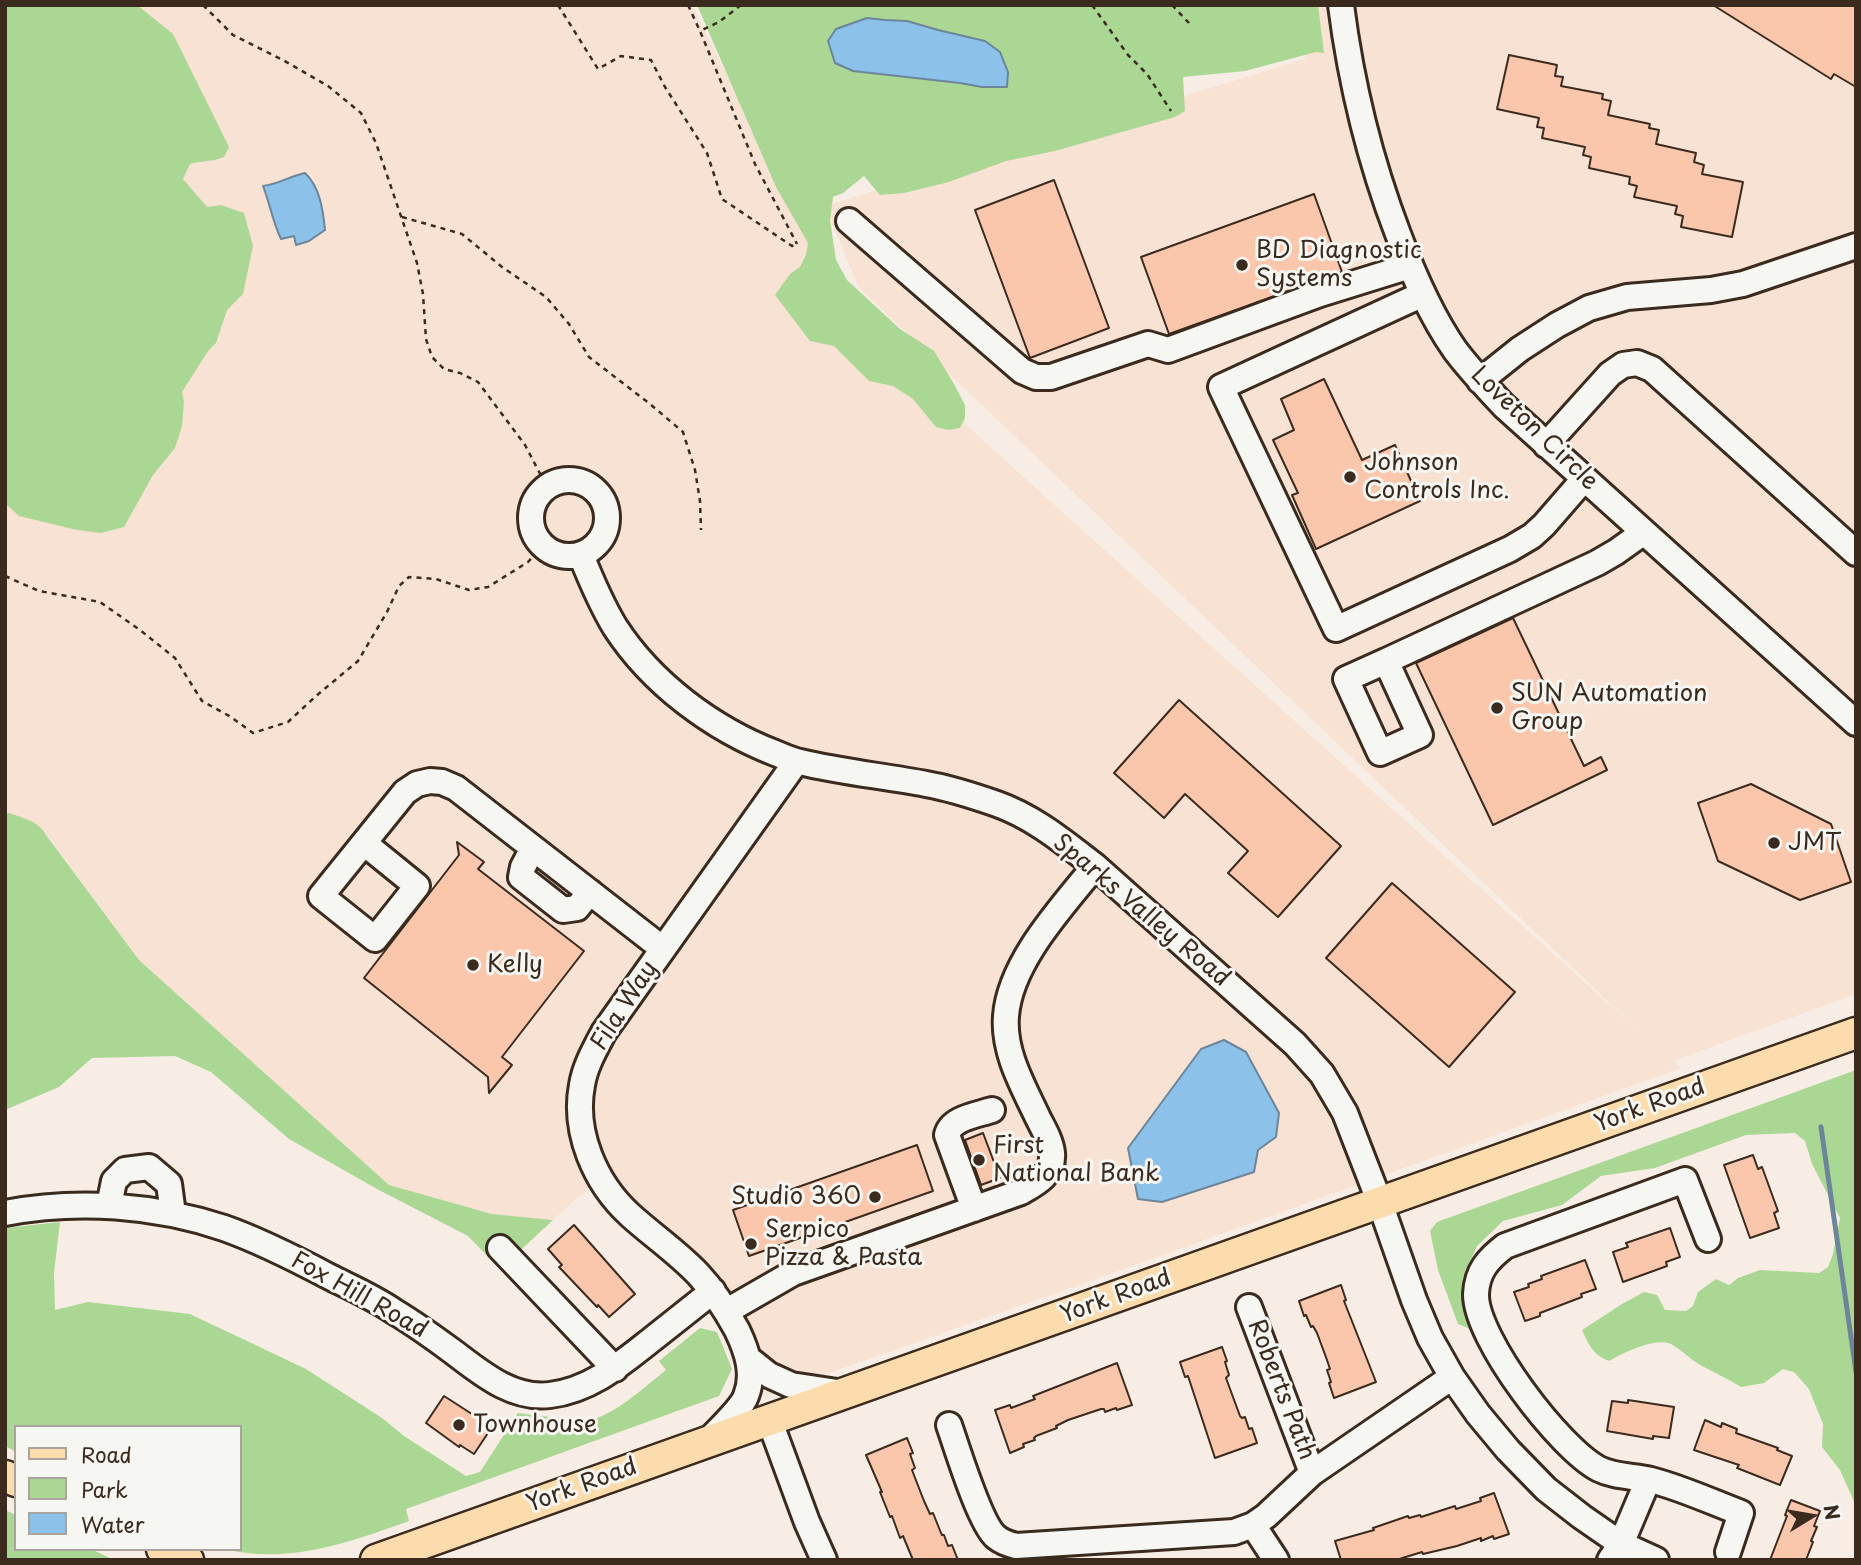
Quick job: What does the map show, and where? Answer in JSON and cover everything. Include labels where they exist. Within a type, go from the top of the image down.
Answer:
[{"type":"main road","name":"York Road","points":[[376,1560],[1856,1033]]},
{"type":"main road","points":[[167,1551],[188,1560]]},
{"type":"street","name":"Loveton Circle","points":[[1340,5],[1349,60],[1379,181],[1410,266],[1455,349],[1480,381],[1546,445],[1856,723]]},
{"type":"street","points":[[849,221],[1022,371],[1036,377],[1051,377],[1148,344],[1168,349],[1320,294],[1410,266]]},
{"type":"street","points":[[1480,381],[1539,337],[1589,308],[1627,297],[1744,285],[1856,246]]},
{"type":"street","points":[[1423,294],[1221,387],[1336,629],[1510,549],[1532,536],[1584,479]]},
{"type":"street","points":[[1546,445],[1610,374],[1623,365],[1637,363],[1652,369],[1854,549]]},
{"type":"street","points":[[570,480],[583,483],[595,490],[603,500],[607,526],[593,549],[569,557],[557,555],[538,541],[530,518],[538,495],[547,487],[570,480]]},
{"type":"street","points":[[1386,660],[1597,563],[1643,532]]},
{"type":"street","name":"Sparks Valley Road","points":[[581,555],[597,595],[615,627],[635,653],[696,711],[756,746],[796,762],[925,784],[999,805],[1041,827],[1064,841],[1095,866],[1309,1058],[1345,1113],[1414,1300],[1430,1338],[1452,1377],[1508,1450],[1546,1489],[1581,1517],[1616,1552],[1656,1560]]},
{"type":"street","name":"Fila Way","points":[[708,1441],[745,1399],[750,1384],[749,1359],[727,1311],[713,1291],[697,1273],[627,1213],[597,1172],[589,1156],[581,1122],[582,1083],[604,1032],[796,762]]},
{"type":"street","points":[[364,843],[405,792],[417,784],[442,782],[456,788],[663,949]]},
{"type":"street","points":[[727,1311],[793,1273],[1021,1192],[1040,1182],[1048,1170],[1052,1154],[1017,1072],[1007,1042],[1006,1017],[1012,988],[1028,955],[1049,923],[1095,866]]},
{"type":"street","points":[[974,1209],[947,1135],[948,1128],[992,1110]]},
{"type":"street","points":[[109,1206],[114,1181],[125,1170],[149,1167],[169,1184],[173,1214]]},
{"type":"street","points":[[1707,1238],[1685,1180],[1505,1246],[1490,1257],[1478,1274],[1476,1296],[1483,1323],[1499,1355],[1524,1392],[1559,1435],[1600,1469],[1677,1488],[1741,1514],[1728,1552]]},
{"type":"street","name":"Fox Hill Road","points":[[5,1213],[80,1205],[109,1206],[173,1214],[224,1228],[266,1245],[393,1310],[491,1379],[530,1395],[548,1396],[562,1393],[584,1386],[615,1369],[713,1291]]},
{"type":"street","points":[[500,1248],[615,1369]]},
{"type":"street","name":"Roberts Path","points":[[1249,1307],[1312,1473]]},
{"type":"street","points":[[749,1359],[769,1375],[791,1385],[844,1393]]},
{"type":"street","name":"Roberts Path","points":[[1253,1525],[1312,1473],[1452,1377]]},
{"type":"street","points":[[769,1419],[824,1560]]},
{"type":"street","points":[[949,1425],[980,1510],[993,1536],[1004,1543],[1016,1546],[1197,1536],[1234,1532],[1253,1525],[1276,1560]]},
{"type":"street","points":[[1616,1552],[1648,1479]]},
{"type":"path","points":[[203,5],[233,35],[328,86],[361,113],[376,143],[419,273],[426,339],[432,356],[444,369],[478,382],[525,445],[547,487]]},
{"type":"path","points":[[558,5],[598,69],[621,56],[651,60],[707,153],[722,199],[792,246],[797,244],[755,164],[688,5]]},
{"type":"path","points":[[700,30],[719,22],[741,5]]},
{"type":"path","points":[[1092,5],[1128,55],[1147,74],[1171,111]]},
{"type":"path","points":[[1172,5],[1189,23]]},
{"type":"path","points":[[401,216],[462,234],[502,267],[546,297],[569,324],[589,357],[683,432],[700,501],[701,530]]},
{"type":"path","points":[[5,576],[39,591],[100,603],[140,630],[175,659],[201,701],[253,733],[288,722],[358,661],[399,586],[409,577],[436,579],[469,590],[488,587],[528,562],[542,546]]},
{"type":"shaded area","points":[[28,5],[692,5],[844,312],[1638,1030],[859,288],[825,206],[1305,59],[1301,5],[1856,5],[1856,994],[1673,1061],[1681,1068],[767,1395],[750,1353],[726,1315],[599,1179],[553,1220],[492,1214],[389,1185],[139,960],[47,835],[5,830],[5,441]]},
{"type":"green space","points":[[5,5],[137,5],[173,34],[229,147],[224,157],[190,164],[183,179],[207,207],[221,205],[244,213],[253,246],[243,294],[227,310],[216,343],[182,392],[182,426],[175,448],[153,475],[124,527],[101,533],[19,516],[5,503]]},
{"type":"green space","points":[[697,5],[1318,5],[1324,53],[1316,52],[1245,71],[1183,77],[1185,111],[1175,117],[1055,151],[1006,161],[949,182],[904,193],[880,195],[864,176],[843,193],[833,197],[830,220],[836,260],[847,280],[900,329],[934,351],[965,405],[965,418],[960,428],[948,430],[936,427],[913,399],[893,386],[869,381],[834,346],[810,341],[775,295],[790,274],[800,267],[808,243],[776,187]]},
{"type":"green space","points":[[5,814],[30,821],[43,830],[139,960],[389,1185],[492,1214],[553,1220],[511,1259],[507,1256],[497,1266],[468,1236],[289,1139],[211,1072],[175,1056],[92,1058],[59,1087],[5,1110]]},
{"type":"green space","points":[[1856,1070],[1856,1506],[1840,1470],[1822,1447],[1823,1424],[1809,1389],[1794,1372],[1783,1369],[1764,1383],[1741,1387],[1664,1342],[1639,1347],[1609,1361],[1592,1349],[1582,1330],[1644,1292],[1657,1295],[1665,1310],[1686,1311],[1693,1306],[1698,1292],[1716,1279],[1729,1285],[1738,1278],[1760,1270],[1819,1273],[1828,1267],[1840,1218],[1812,1164],[1805,1141],[1795,1133],[1746,1135],[1655,1168],[1601,1176],[1562,1205],[1503,1221],[1477,1246],[1463,1279],[1473,1326],[1470,1329],[1458,1324],[1438,1270],[1430,1231],[1437,1222]]},
{"type":"green space","points":[[60,1222],[54,1273],[55,1310],[88,1302],[190,1314],[306,1369],[466,1476],[480,1472],[518,1413],[550,1417],[552,1428],[587,1421],[614,1410],[666,1370],[659,1361],[700,1328],[717,1332],[732,1369],[719,1396],[406,1509],[409,1521],[319,1549],[272,1554],[236,1551],[242,1551],[242,1425],[14,1425],[14,1451],[5,1446],[5,1228]]},
{"type":"green space","points":[[5,1510],[14,1514],[14,1551],[95,1551],[114,1560],[5,1560]]},
{"type":"water","points":[[867,18],[907,21],[985,41],[1000,52],[1008,72],[1007,87],[982,87],[853,71],[835,63],[828,41],[836,29]]},
{"type":"water","points":[[305,173],[317,192],[325,230],[309,241],[296,245],[294,236],[281,239],[263,186]]},
{"type":"water","points":[[1224,1040],[1246,1052],[1279,1113],[1276,1137],[1258,1150],[1254,1172],[1162,1202],[1138,1199],[1128,1148],[1201,1049]]},
{"type":"building","points":[[1713,5],[1856,5],[1856,87],[1834,74],[1831,79]]},
{"type":"building","points":[[1509,55],[1557,65],[1555,76],[1563,77],[1561,86],[1603,94],[1602,99],[1611,101],[1608,115],[1650,124],[1649,128],[1659,130],[1656,144],[1696,153],[1694,162],[1704,165],[1702,174],[1743,182],[1732,237],[1681,227],[1683,216],[1675,214],[1677,206],[1634,197],[1637,186],[1629,184],[1630,177],[1589,168],[1591,157],[1583,155],[1585,147],[1542,138],[1544,128],[1537,127],[1539,118],[1497,109]]},
{"type":"building","points":[[1054,180],[1109,328],[1030,358],[975,210]]},
{"type":"building","name":"BD Diagnostic Systems","points":[[1314,194],[1342,272],[1169,334],[1141,257]]},
{"type":"building","name":"Johnson Controls Inc.","points":[[1324,379],[1362,460],[1395,445],[1420,501],[1316,549],[1292,495],[1298,493],[1273,440],[1294,430],[1281,399]]},
{"type":"building","name":"SUN Automation Group","points":[[1513,618],[1584,766],[1601,757],[1607,770],[1493,825],[1416,663]]},
{"type":"building","points":[[1179,700],[1341,846],[1278,917],[1228,873],[1248,851],[1185,794],[1164,818],[1114,773]]},
{"type":"building","name":"JMT","points":[[1751,784],[1831,824],[1851,882],[1800,900],[1718,861],[1698,803]]},
{"type":"building","name":"Kelly","points":[[457,842],[484,862],[478,869],[584,951],[502,1057],[512,1065],[489,1093],[488,1077],[364,978],[459,855]]},
{"type":"building","points":[[1392,883],[1515,992],[1449,1067],[1326,958]]},
{"type":"building","name":"First National Bank","points":[[983,1133],[1000,1178],[981,1185],[965,1140]]},
{"type":"building","points":[[917,1145],[933,1191],[749,1256],[733,1210]]},
{"type":"building","points":[[1753,1155],[1758,1169],[1762,1167],[1778,1211],[1774,1213],[1779,1228],[1750,1238],[1724,1165]]},
{"type":"building","points":[[574,1225],[635,1294],[609,1317],[559,1267],[562,1265],[548,1249]]},
{"type":"building","points":[[1670,1228],[1680,1257],[1666,1262],[1667,1266],[1623,1282],[1613,1252],[1628,1247],[1626,1243]]},
{"type":"building","points":[[1585,1260],[1596,1289],[1525,1321],[1514,1292],[1529,1287],[1528,1284],[1542,1279],[1541,1276]]},
{"type":"building","points":[[1341,1285],[1346,1300],[1344,1301],[1376,1382],[1334,1398],[1329,1383],[1331,1382],[1327,1370],[1330,1369],[1327,1360],[1317,1333],[1306,1315],[1304,1316],[1299,1301]]},
{"type":"building","points":[[1222,1347],[1229,1375],[1226,1378],[1240,1416],[1245,1417],[1249,1429],[1252,1428],[1257,1443],[1215,1458],[1188,1376],[1185,1377],[1180,1362]]},
{"type":"building","points":[[1117,1363],[1132,1405],[1105,1412],[1101,1409],[1068,1420],[1010,1453],[995,1410],[1010,1405],[1011,1408],[1035,1399],[1033,1396]]},
{"type":"building","name":"Townhouse","points":[[444,1396],[492,1427],[474,1454],[460,1445],[459,1447],[426,1423]]},
{"type":"building","points":[[1628,1400],[1674,1407],[1669,1438],[1653,1436],[1653,1439],[1607,1431],[1612,1401],[1628,1403]]},
{"type":"building","points":[[1705,1420],[1721,1427],[1722,1423],[1737,1429],[1736,1433],[1792,1456],[1780,1485],[1737,1468],[1739,1465],[1694,1450]]},
{"type":"building","points":[[907,1438],[913,1453],[910,1454],[915,1468],[912,1470],[924,1501],[930,1514],[933,1513],[948,1546],[952,1545],[958,1560],[913,1560],[903,1536],[900,1538],[892,1516],[890,1517],[866,1455]]},
{"type":"building","points":[[1494,1493],[1509,1534],[1481,1541],[1481,1538],[1396,1560],[1341,1560],[1335,1541],[1374,1530],[1373,1528],[1408,1516],[1421,1517],[1455,1506],[1456,1509],[1481,1501],[1480,1498]]},
{"type":"building","points":[[1791,1500],[1820,1511],[1814,1526],[1817,1527],[1811,1541],[1813,1542],[1806,1560],[1770,1560],[1787,1516],[1785,1515]]},
{"type":"waterway","points":[[1821,1127],[1856,1372]]},
{"type":"place","name":"BD Diagnostic Systems","points":[[1242,265]]},
{"type":"place","name":"Johnson Controls Inc.","points":[[1350,477]]},
{"type":"place","name":"SUN Automation Group","points":[[1497,708]]},
{"type":"place","name":"JMT","points":[[1774,843]]},
{"type":"place","name":"Kelly","points":[[473,965]]},
{"type":"place","name":"First National Bank","points":[[979,1160]]},
{"type":"place","name":"Studio 360","points":[[875,1197]]},
{"type":"place","name":"Serpico Pizza & Pasta","points":[[751,1244]]},
{"type":"place","name":"Townhouse","points":[[459,1425]]}]
